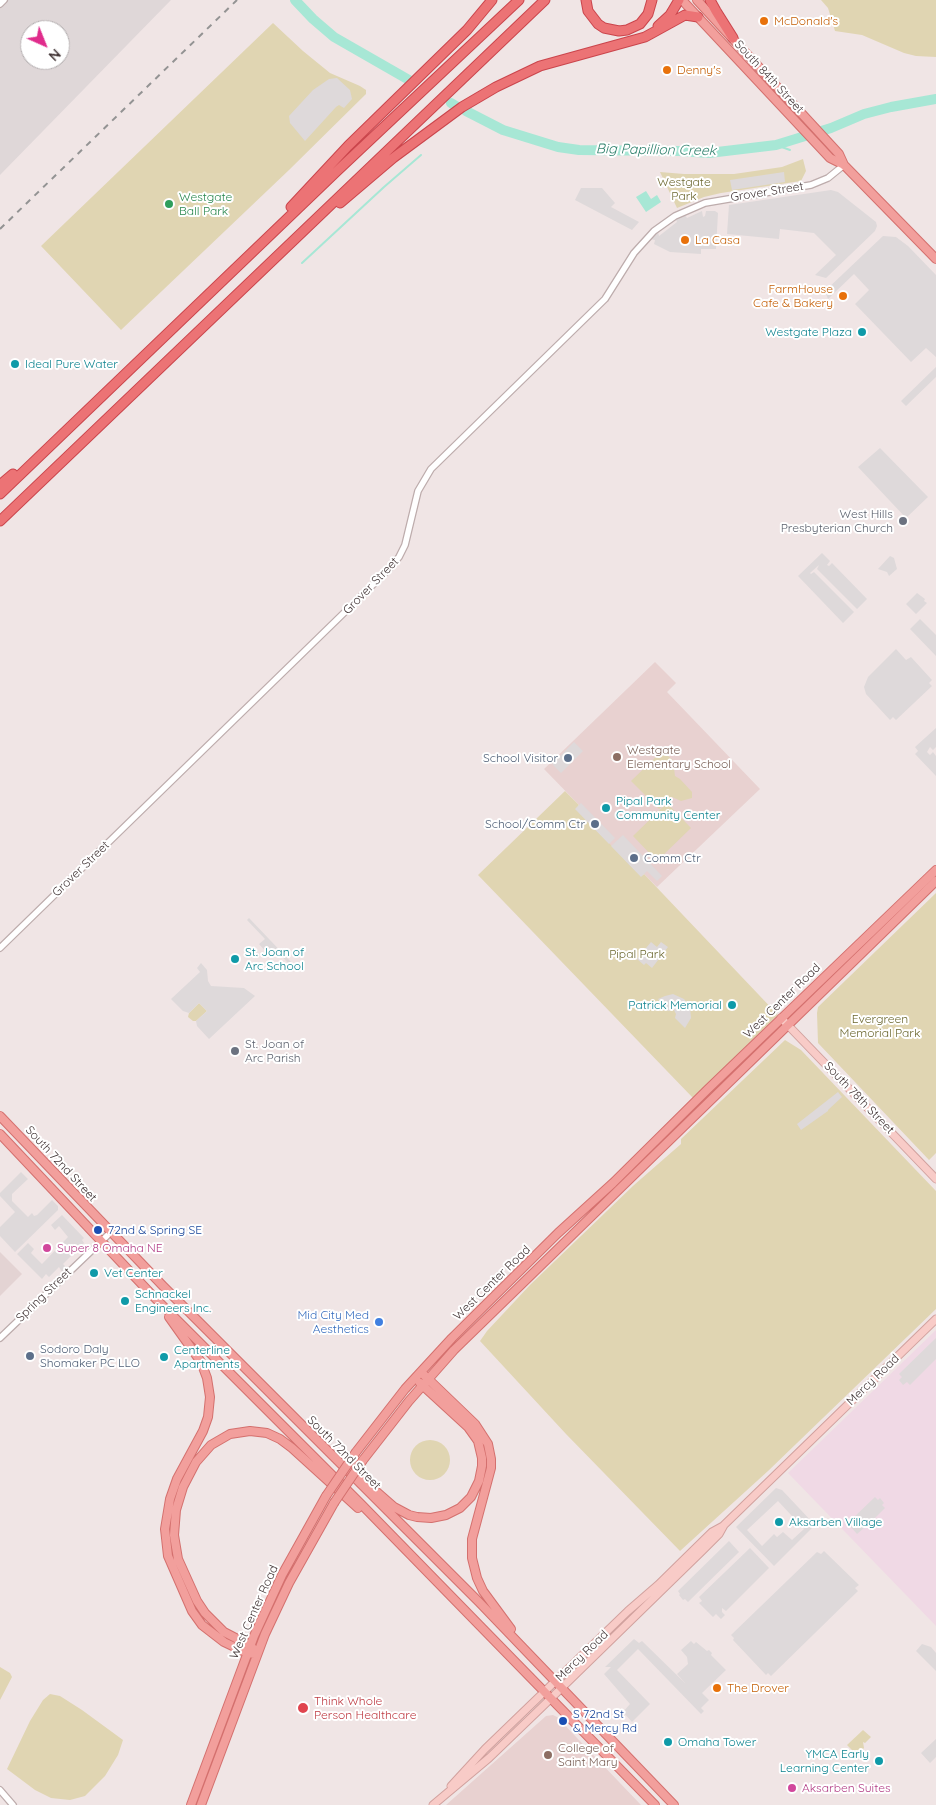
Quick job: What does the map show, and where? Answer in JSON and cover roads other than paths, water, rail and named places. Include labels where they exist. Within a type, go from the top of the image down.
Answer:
[{"type":"highway","points":[[215,287],[348,146],[481,15],[492,0]]},
{"type":"highway","points":[[456,58],[511,0]]},
{"type":"highway","points":[[0,494],[215,287],[519,0]]},
{"type":"highway","points":[[0,521],[545,0]]},
{"type":"highway","points":[[586,0],[588,11],[598,24],[604,28],[619,31],[633,28],[640,24],[648,14],[652,0]]},
{"type":"highway","points":[[634,40],[664,21],[681,0]]},
{"type":"highway","points":[[710,0],[733,38]]},
{"type":"highway","points":[[273,260],[387,163],[462,107],[496,87],[540,66],[654,33],[685,15],[698,17]]},
{"type":"highway","points":[[0,485],[67,429]]},
{"type":"highway","points":[[0,525],[52,472]]},
{"type":"main road","name":"South 84th Street","points":[[681,0],[830,158],[844,165],[936,259]]},
{"type":"main road","name":"South 84th Street","points":[[697,0],[839,154],[844,165]]},
{"type":"main road","name":"West Center Road","points":[[191,1805],[248,1649],[282,1575],[326,1496],[356,1452],[414,1379],[452,1338],[558,1233],[613,1183],[781,1018],[936,870]]},
{"type":"main road","name":"West Center Road","points":[[201,1805],[257,1654],[289,1582],[334,1503],[363,1460],[425,1382],[464,1340],[936,881]]},
{"type":"main road","name":"South 78th Street","points":[[781,1018],[936,1179]]},
{"type":"main road","name":"South 72nd Street","points":[[0,1116],[110,1232],[527,1651],[674,1805]]},
{"type":"main road","points":[[0,1124],[9,1125]]},
{"type":"main road","name":"South 72nd Street","points":[[0,1134],[153,1296],[655,1805]]},
{"type":"main road","points":[[153,1296],[201,1362],[207,1378],[210,1397],[208,1417],[203,1432],[175,1483],[170,1499],[165,1529],[168,1556],[198,1620],[219,1639],[248,1649]]},
{"type":"main road","name":"Mercy Road","points":[[446,1792],[488,1758],[562,1688],[719,1534],[724,1526],[936,1319]]},
{"type":"main road","points":[[298,1422],[394,1507],[417,1517],[440,1517],[453,1512],[471,1497],[479,1481],[482,1458],[478,1441],[468,1427],[425,1382],[421,1372]]},
{"type":"main road","points":[[414,1379],[425,1382],[475,1424],[488,1444],[491,1468],[472,1539],[474,1568],[485,1594],[527,1651]]},
{"type":"main road","points":[[257,1654],[222,1630],[202,1610],[180,1564],[174,1542],[176,1510],[187,1479],[203,1454],[211,1445],[223,1437],[237,1432],[250,1431],[268,1433],[280,1439],[414,1559]]},
{"type":"main road","name":"Mercy Road","points":[[433,1805],[476,1758],[555,1681],[712,1532],[724,1526]]},
{"type":"street","points":[[0,4],[4,0]]},
{"type":"street","name":"Grover Street","points":[[0,948],[389,569],[406,545],[418,491],[431,468],[605,299],[634,253],[654,231],[679,214],[706,203],[811,185],[828,178],[844,165]]},
{"type":"street","name":"Spring Street","points":[[0,1338],[110,1232]]},
{"type":"street","points":[[0,1790],[13,1805]]},
{"type":"waterway","name":"Big Papillion Creek","points":[[295,0],[334,37],[409,80]]},
{"type":"waterway","name":"Big Papillion Creek","points":[[466,111],[503,130],[558,147],[579,150],[709,153],[776,145],[831,128],[864,114],[936,99]]},
{"type":"waterway","name":"Big Papillion Creek","points":[[451,103],[456,106]]},
{"type":"waterway","points":[[776,145],[790,150]]},
{"type":"waterway","points":[[302,263],[421,155]]},
{"type":"railway","points":[[0,229],[237,0]]},
{"type":"place","name":"McDonald's","points":[[764,21]]},
{"type":"place","name":"Denny's","points":[[667,70]]},
{"type":"place","name":"Westgate Ball Park","points":[[169,204]]},
{"type":"place","name":"La Casa","points":[[685,240]]},
{"type":"place","name":"FarmHouse Cafe & Bakery","points":[[843,296]]},
{"type":"place","name":"Westgate Plaza","points":[[862,332]]},
{"type":"place","name":"Ideal Pure Water","points":[[15,364]]},
{"type":"place","name":"West Hills Presbyterian Church","points":[[903,521]]},
{"type":"place","name":"Westgate Elementary School","points":[[617,757]]},
{"type":"place","name":"School Visitor","points":[[568,758]]},
{"type":"place","name":"Pipal Park Community Center","points":[[606,808]]},
{"type":"place","name":"School/Comm Ctr","points":[[595,824]]},
{"type":"place","name":"Comm Ctr","points":[[634,858]]},
{"type":"place","name":"St. Joan of Arc School","points":[[235,959]]},
{"type":"place","name":"Patrick Memorial","points":[[732,1005]]},
{"type":"place","name":"St. Joan of Arc Parish","points":[[235,1051]]},
{"type":"place","name":"72nd & Spring SE","points":[[98,1230]]},
{"type":"place","name":"Super 8 Omaha NE","points":[[47,1248]]},
{"type":"place","name":"Vet Center","points":[[94,1273]]},
{"type":"place","name":"Schnackel Engineers Inc.","points":[[125,1301]]},
{"type":"place","name":"Mid City Med Aesthetics","points":[[379,1322]]},
{"type":"place","name":"Sodoro Daly Shomaker PC LLO","points":[[30,1356]]},
{"type":"place","name":"Centerline Apartments","points":[[164,1357]]},
{"type":"place","name":"Aksarben Village","points":[[779,1522]]},
{"type":"place","name":"The Drover","points":[[717,1688]]},
{"type":"place","name":"Think Whole Person Healthcare","points":[[303,1708]]},
{"type":"place","name":"S 72nd St & Mercy Rd","points":[[563,1721]]},
{"type":"place","name":"Omaha Tower","points":[[668,1742]]},
{"type":"place","name":"College of Saint Mary","points":[[548,1755]]},
{"type":"place","name":"YMCA Early Learning Center","points":[[879,1761]]},
{"type":"place","name":"Aksarben Suites","points":[[792,1788]]},
{"type":"park label","name":"Westgate Park","points":[[684,189]]},
{"type":"park label","name":"Pipal Park","points":[[637,954]]},
{"type":"park label","name":"Evergreen Memorial Park","points":[[880,1026]]}]
